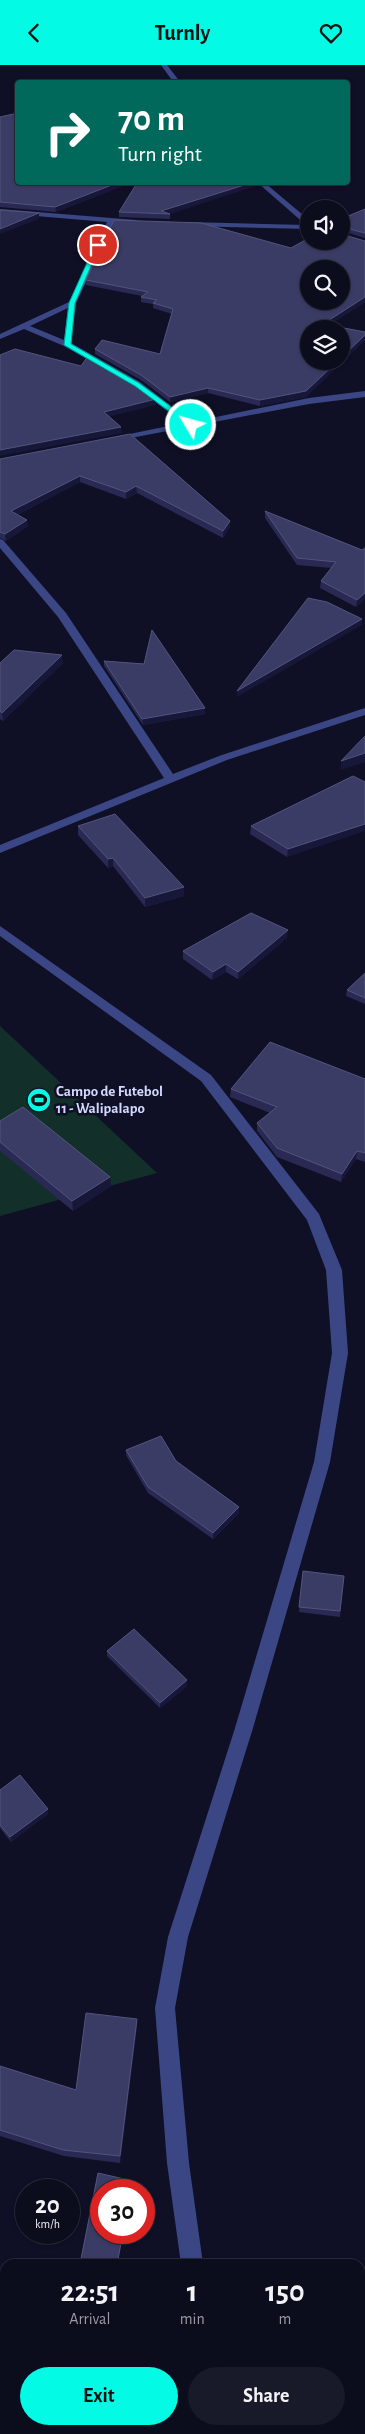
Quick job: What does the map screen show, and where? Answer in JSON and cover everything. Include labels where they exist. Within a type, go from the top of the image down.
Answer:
[{"type":"street","points":[[164,65],[176,80]]},
{"type":"street","points":[[263,185],[300,218]]},
{"type":"street","points":[[0,211],[140,222]]},
{"type":"street","points":[[8,221],[42,215]]},
{"type":"street","points":[[68,345],[72,303],[111,221]]},
{"type":"street","points":[[179,224],[300,226]]},
{"type":"street","points":[[0,337],[72,303]]},
{"type":"street","points":[[24,326],[68,345],[137,384],[191,425]]},
{"type":"street","points":[[99,443],[309,401],[365,394]]},
{"type":"street","points":[[0,542],[62,615],[171,780]]},
{"type":"street","points":[[0,849],[223,759],[365,711]]},
{"type":"street","points":[[0,930],[206,1078],[314,1218],[334,1270],[340,1353],[322,1462],[244,1729],[178,1937],[165,2008],[178,2163],[191,2259]]},
{"type":"green space","name":"Campo de Futebol 11 - Walipalapo","points":[[0,1026],[157,1173],[0,1216]]},
{"type":"building","points":[[15,114],[15,185],[112,185],[55,207],[0,202],[0,117]]},
{"type":"building","points":[[136,185],[245,185],[161,211],[170,214],[119,212]]},
{"type":"building","points":[[365,209],[365,233],[350,229],[350,215]]},
{"type":"building","points":[[0,210],[39,213],[0,229]]},
{"type":"building","points":[[114,220],[201,223],[291,248],[300,243],[300,250],[350,250],[350,237],[365,241],[365,297],[350,307],[350,260],[300,260],[300,310],[345,310],[329,320],[300,320],[300,370],[328,370],[306,391],[260,400],[208,388],[170,397],[141,375],[95,349],[102,340],[160,354],[173,309],[153,303],[157,300],[141,297],[148,292],[86,280]]},
{"type":"building","points":[[350,329],[365,332],[365,335],[350,349]]},
{"type":"building","points":[[15,349],[81,366],[88,356],[133,382],[156,399],[104,412],[121,427],[0,450],[0,355]]},
{"type":"building","points":[[130,434],[230,521],[223,531],[136,486],[126,492],[80,476],[11,511],[27,520],[5,534],[0,532],[0,459]]},
{"type":"building","points":[[265,511],[362,550],[365,548],[365,593],[357,600],[321,581],[336,562],[297,558]]},
{"type":"building","points":[[308,598],[327,602],[362,619],[237,691]]},
{"type":"building","points":[[152,630],[205,708],[142,719],[104,661],[144,664]]},
{"type":"building","points":[[14,650],[62,655],[2,713],[0,711],[0,663]]},
{"type":"building","points":[[365,736],[365,753],[341,761]]},
{"type":"building","points":[[353,776],[365,782],[365,824],[288,849],[251,826]]},
{"type":"building","points":[[115,814],[184,887],[145,898],[113,858],[108,859],[78,826]]},
{"type":"building","points":[[251,913],[288,930],[238,972],[226,964],[213,972],[183,951]]},
{"type":"building","points":[[365,973],[365,998],[347,990]]},
{"type":"building","points":[[270,1042],[365,1079],[365,1153],[357,1151],[342,1174],[277,1148],[257,1123],[277,1107],[231,1089]]},
{"type":"building","points":[[23,1107],[110,1177],[72,1201],[0,1142],[0,1121]]},
{"type":"building","points":[[161,1436],[176,1461],[239,1507],[213,1533],[148,1487],[126,1450]]},
{"type":"building","points":[[303,1571],[344,1576],[340,1611],[299,1607]]},
{"type":"building","points":[[134,1629],[187,1680],[160,1703],[107,1651]]},
{"type":"building","points":[[20,1775],[48,1809],[10,1837],[0,1825],[0,1790]]},
{"type":"building","points":[[86,2013],[137,2019],[120,2156],[63,2150],[0,2130],[0,2066],[76,2090]]},
{"type":"building","points":[[98,2173],[124,2179],[97,2179]]},
{"type":"building","points":[[90,2213],[90,2244],[121,2244],[118,2259],[81,2259]]},
{"type":"place","name":"Campo de Futebol 11 - Walipalapo","points":[[39,1100]]},
{"type":"route","points":[[98,245],[72,303],[68,345],[137,384],[191,425]]}]
